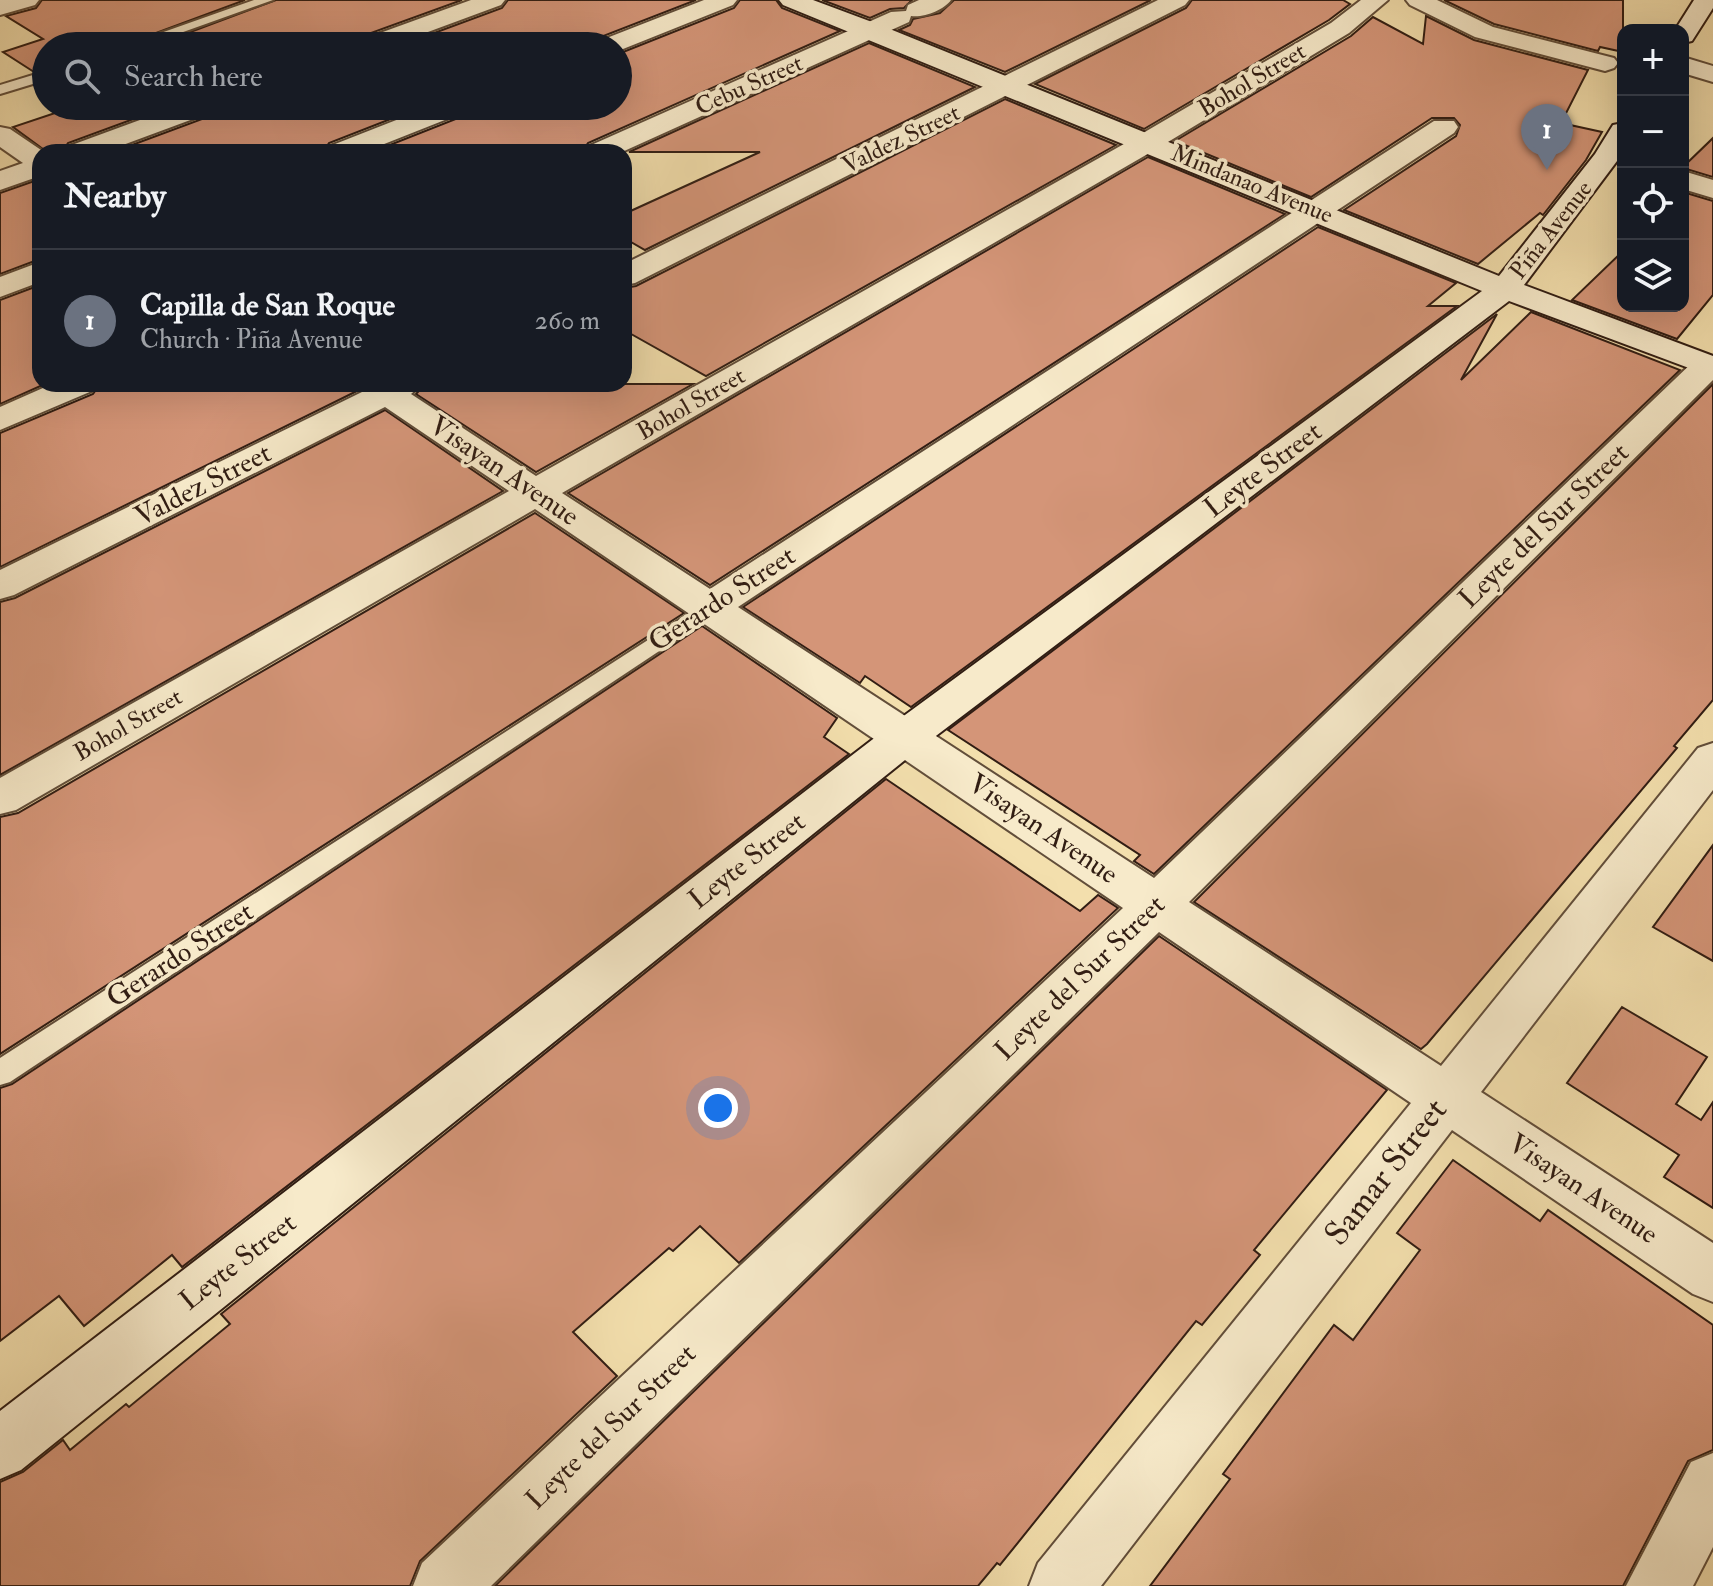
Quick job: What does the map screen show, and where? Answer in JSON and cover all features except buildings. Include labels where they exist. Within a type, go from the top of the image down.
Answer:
[{"type":"street","points":[[0,8],[27,0]]},
{"type":"street","points":[[405,32],[493,0]]},
{"type":"street","points":[[632,37],[725,0]]},
{"type":"street","name":"Mindanao Avenue","points":[[791,0],[1315,209],[1505,289],[1711,366]]},
{"type":"street","name":"Valdez Street","points":[[632,272],[1177,0]]},
{"type":"street","name":"Bohol Street","points":[[0,798],[1148,142],[1340,28],[1376,0]]},
{"type":"street","points":[[1418,0],[1484,32],[1605,63]]},
{"type":"street","points":[[1689,27],[1706,0]]},
{"type":"street","name":"Cebu Street","points":[[617,144],[919,9]]},
{"type":"street","points":[[1689,67],[1713,74]]},
{"type":"street","points":[[101,144],[165,120]]},
{"type":"street","points":[[360,144],[421,120]]},
{"type":"street","name":"Gerardo Street","points":[[710,607],[1444,127]]},
{"type":"street","points":[[0,135],[32,158]]},
{"type":"street","name":"Piña Avenue","points":[[1505,289],[1615,161]]},
{"type":"street","points":[[0,181],[32,167]]},
{"type":"street","points":[[1689,182],[1713,189]]},
{"type":"street","points":[[0,288],[32,274]]},
{"type":"street","name":"Leyte Street","points":[[0,1449],[905,737],[1505,289]]},
{"type":"street","name":"Leyte del Sur Street","points":[[445,1586],[1156,905],[1711,366]]},
{"type":"street","points":[[0,420],[62,392]]},
{"type":"street","name":"Valdez Street","points":[[0,586],[379,392]]},
{"type":"street","name":"Visayan Avenue","points":[[396,392],[538,493],[1713,1275]]},
{"type":"street","name":"Samar Street","points":[[1061,1586],[1713,759]]},
{"type":"street","points":[[1658,1586],[1713,1484]]},
{"type":"lane","points":[[172,32],[267,0]]},
{"type":"lane","points":[[0,90],[32,80]]},
{"type":"lane","name":"Gerardo Street","points":[[0,1073],[710,607]]},
{"type":"place","name":"Capilla de San Roque","points":[[1547,170]]}]
